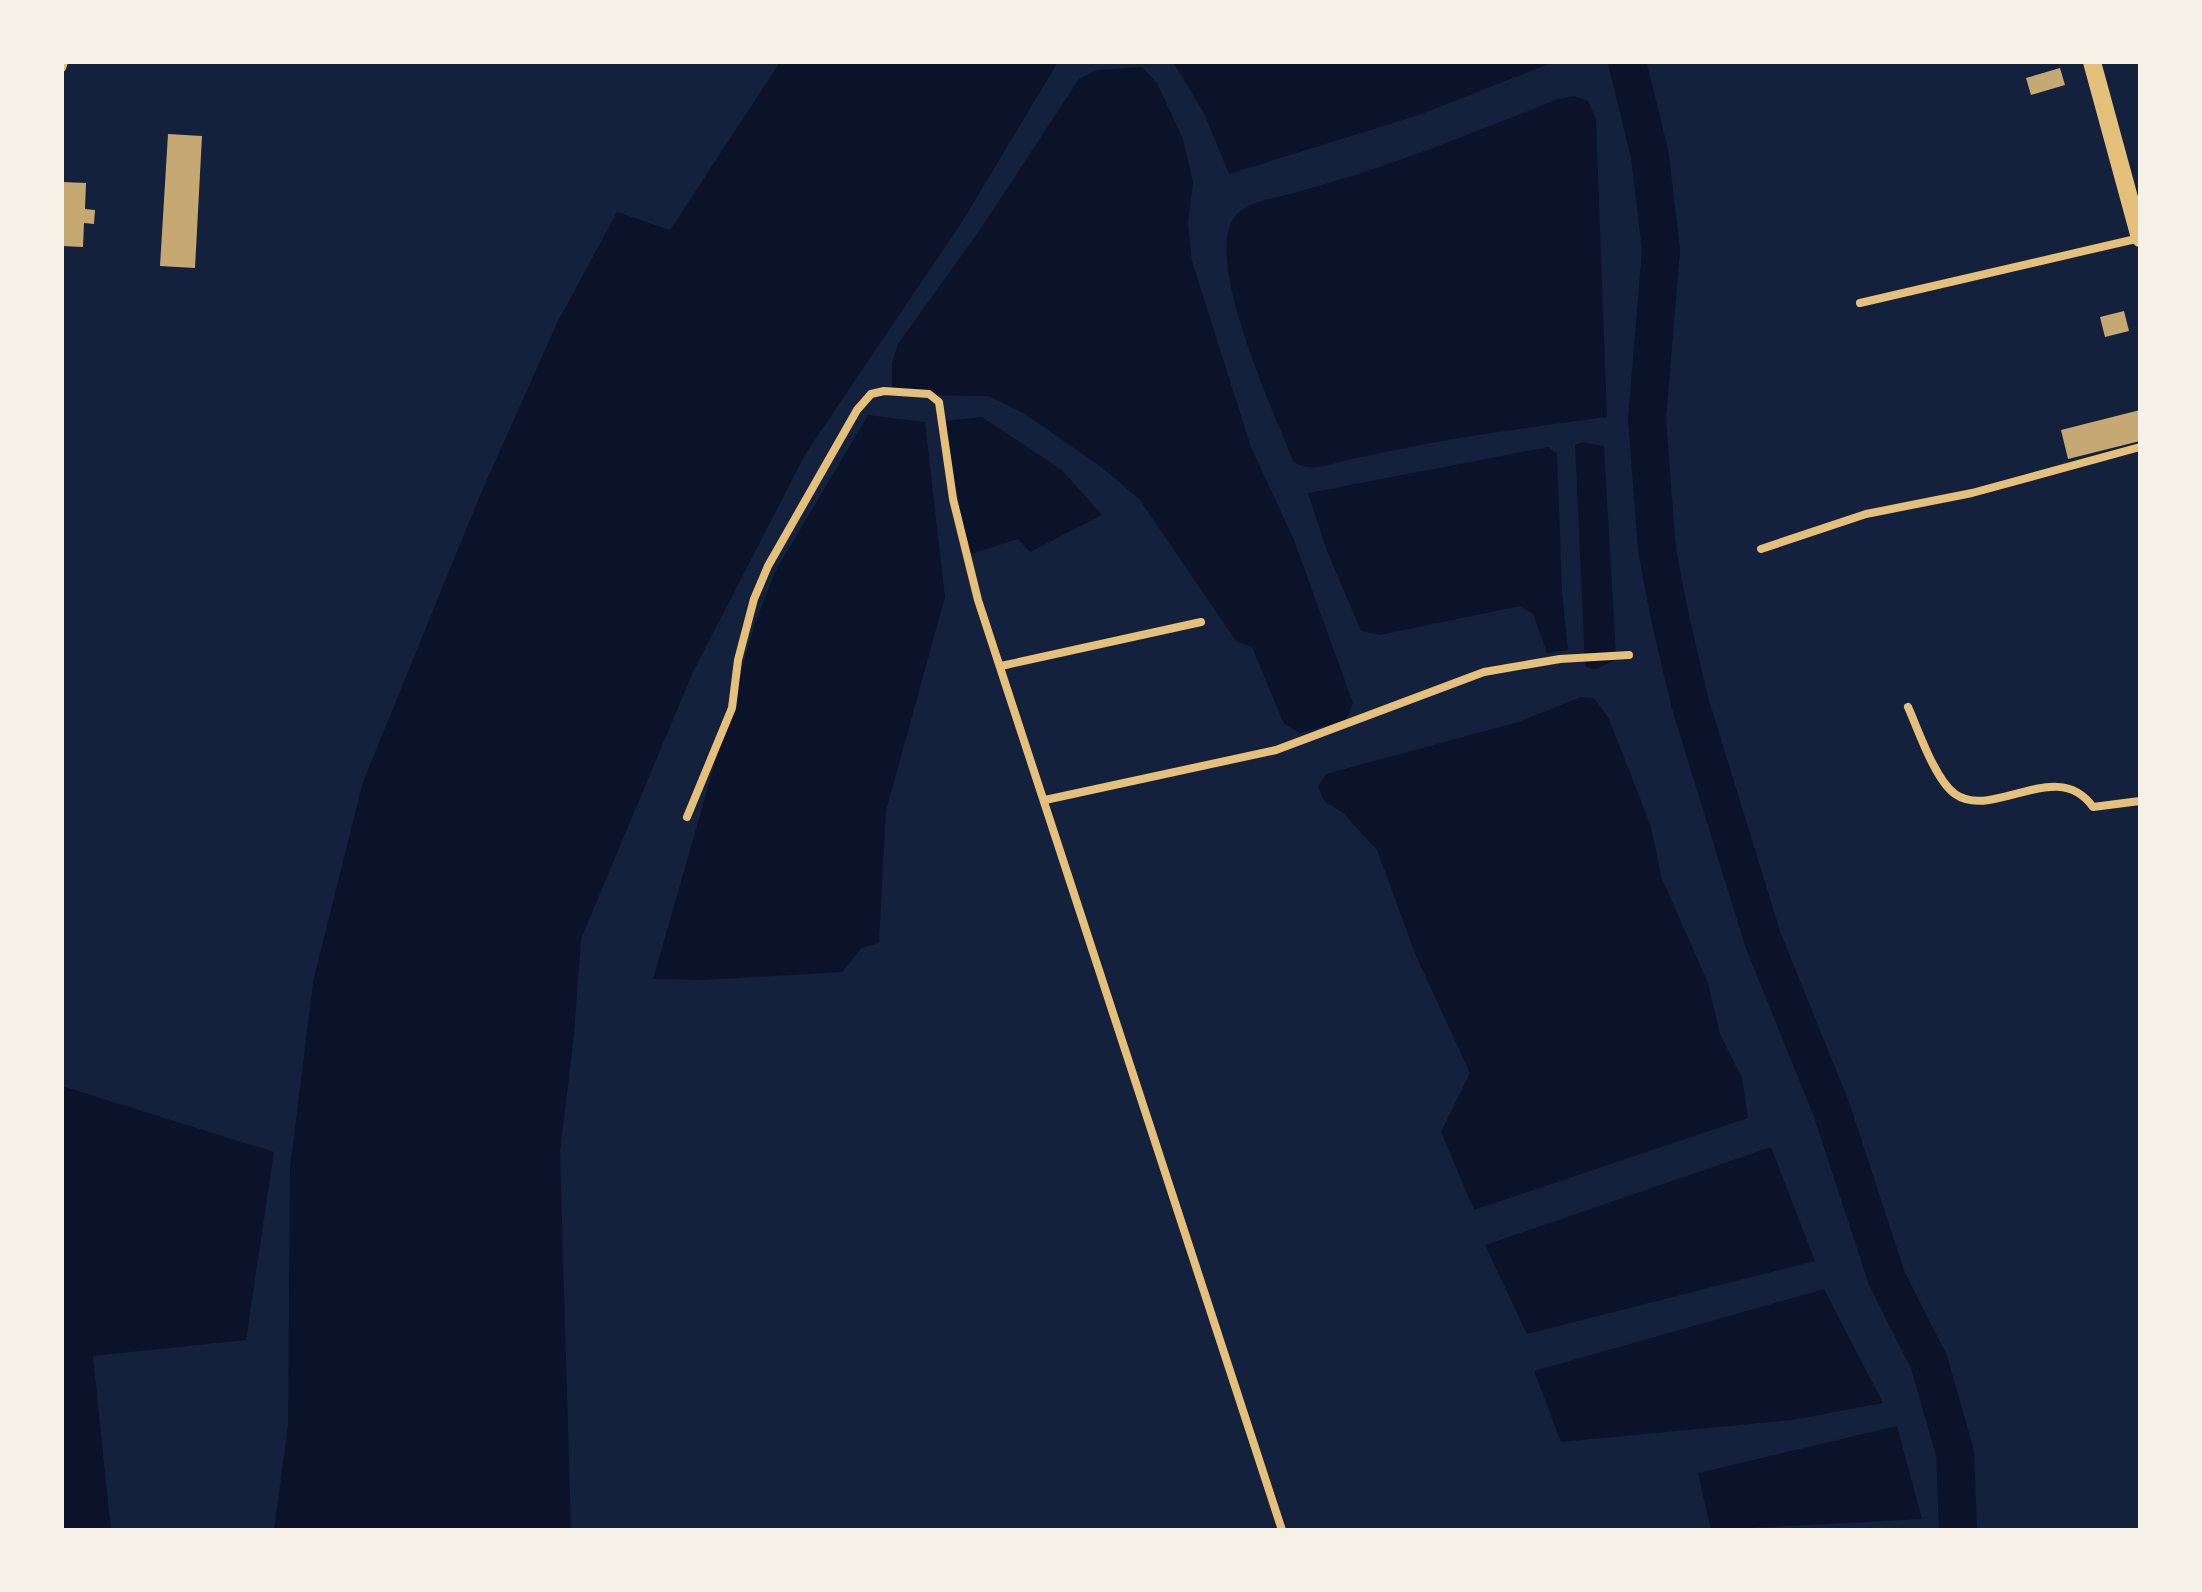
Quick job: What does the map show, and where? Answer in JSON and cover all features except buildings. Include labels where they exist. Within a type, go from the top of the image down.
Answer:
[{"type":"highway","points":[[2092,62],[2140,238]]},
{"type":"street","points":[[62,68],[64,62]]},
{"type":"street","points":[[1860,303],[2140,238]]},
{"type":"street","points":[[687,817],[732,708],[738,660],[763,577],[820,472],[857,410],[871,394],[929,394],[939,402],[953,499],[966,560],[1282,1530]]},
{"type":"street","points":[[1761,549],[1866,514],[1972,493],[2140,447]]},
{"type":"street","points":[[1001,666],[1201,622]]},
{"type":"street","points":[[1045,800],[1276,750],[1407,704],[1453,683],[1512,665],[1629,655]]},
{"type":"street","points":[[1908,707],[1934,763],[1954,794],[1972,800],[2062,785],[2084,795],[2093,807],[2140,801]]},
{"type":"water","points":[[780,62],[1058,62],[962,222],[806,453],[693,672],[581,939],[574,1035],[560,1152],[571,1530],[274,1530],[288,1425],[290,1168],[313,982],[363,782],[478,500],[557,323],[617,212],[670,230]]},
{"type":"water","points":[[1173,62],[1554,62],[1416,116],[1229,174],[1204,113]]},
{"type":"water","points":[[1142,67],[1157,83],[1183,139],[1193,182],[1188,223],[1192,261],[1251,447],[1294,540],[1353,703],[1346,720],[1300,733],[1284,724],[1252,647],[1236,641],[1139,499],[1101,467],[1025,414],[989,396],[892,395],[892,363],[898,344],[979,231],[1079,79],[1097,70]]},
{"type":"water","points":[[1574,96],[1588,101],[1596,119],[1607,417],[1447,440],[1321,466],[1306,467],[1293,461],[1246,341],[1236,306],[1227,245],[1231,223],[1236,216],[1258,202],[1394,162],[1558,99]]},
{"type":"water","points":[[868,415],[925,422],[945,597],[886,811],[879,943],[862,948],[842,972],[704,980],[653,979],[755,623],[775,572]]},
{"type":"water","points":[[982,417],[1062,470],[1102,515],[1030,552],[1018,539],[968,555],[945,421]]},
{"type":"water","points":[[1583,442],[1604,446],[1616,653],[1615,660],[1594,670],[1585,666],[1575,445]]},
{"type":"water","points":[[1548,447],[1557,453],[1562,591],[1568,650],[1547,653],[1533,614],[1520,606],[1380,635],[1361,631],[1327,551],[1308,493]]},
{"type":"water","points":[[1581,697],[1594,698],[1608,717],[1651,826],[1661,876],[1708,983],[1720,1034],[1742,1078],[1748,1118],[1474,1210],[1441,1132],[1470,1073],[1416,956],[1377,850],[1343,813],[1324,801],[1318,787],[1326,774],[1518,722]]},
{"type":"water","points":[[62,1086],[274,1152],[246,1340],[93,1356],[111,1530],[62,1530]]},
{"type":"water","points":[[1771,1147],[1815,1261],[1527,1334],[1485,1245]]},
{"type":"water","points":[[1824,1289],[1883,1403],[1792,1420],[1561,1442],[1534,1371]]},
{"type":"water","points":[[1897,1426],[1922,1519],[1711,1530],[1698,1473]]},
{"type":"waterway","points":[[1627,62],[1650,156],[1661,250],[1647,419],[1657,550],[1670,618],[1690,703],[1763,940],[1831,1108],[1887,1279],[1929,1362],[1955,1453],[1958,1530]]}]
